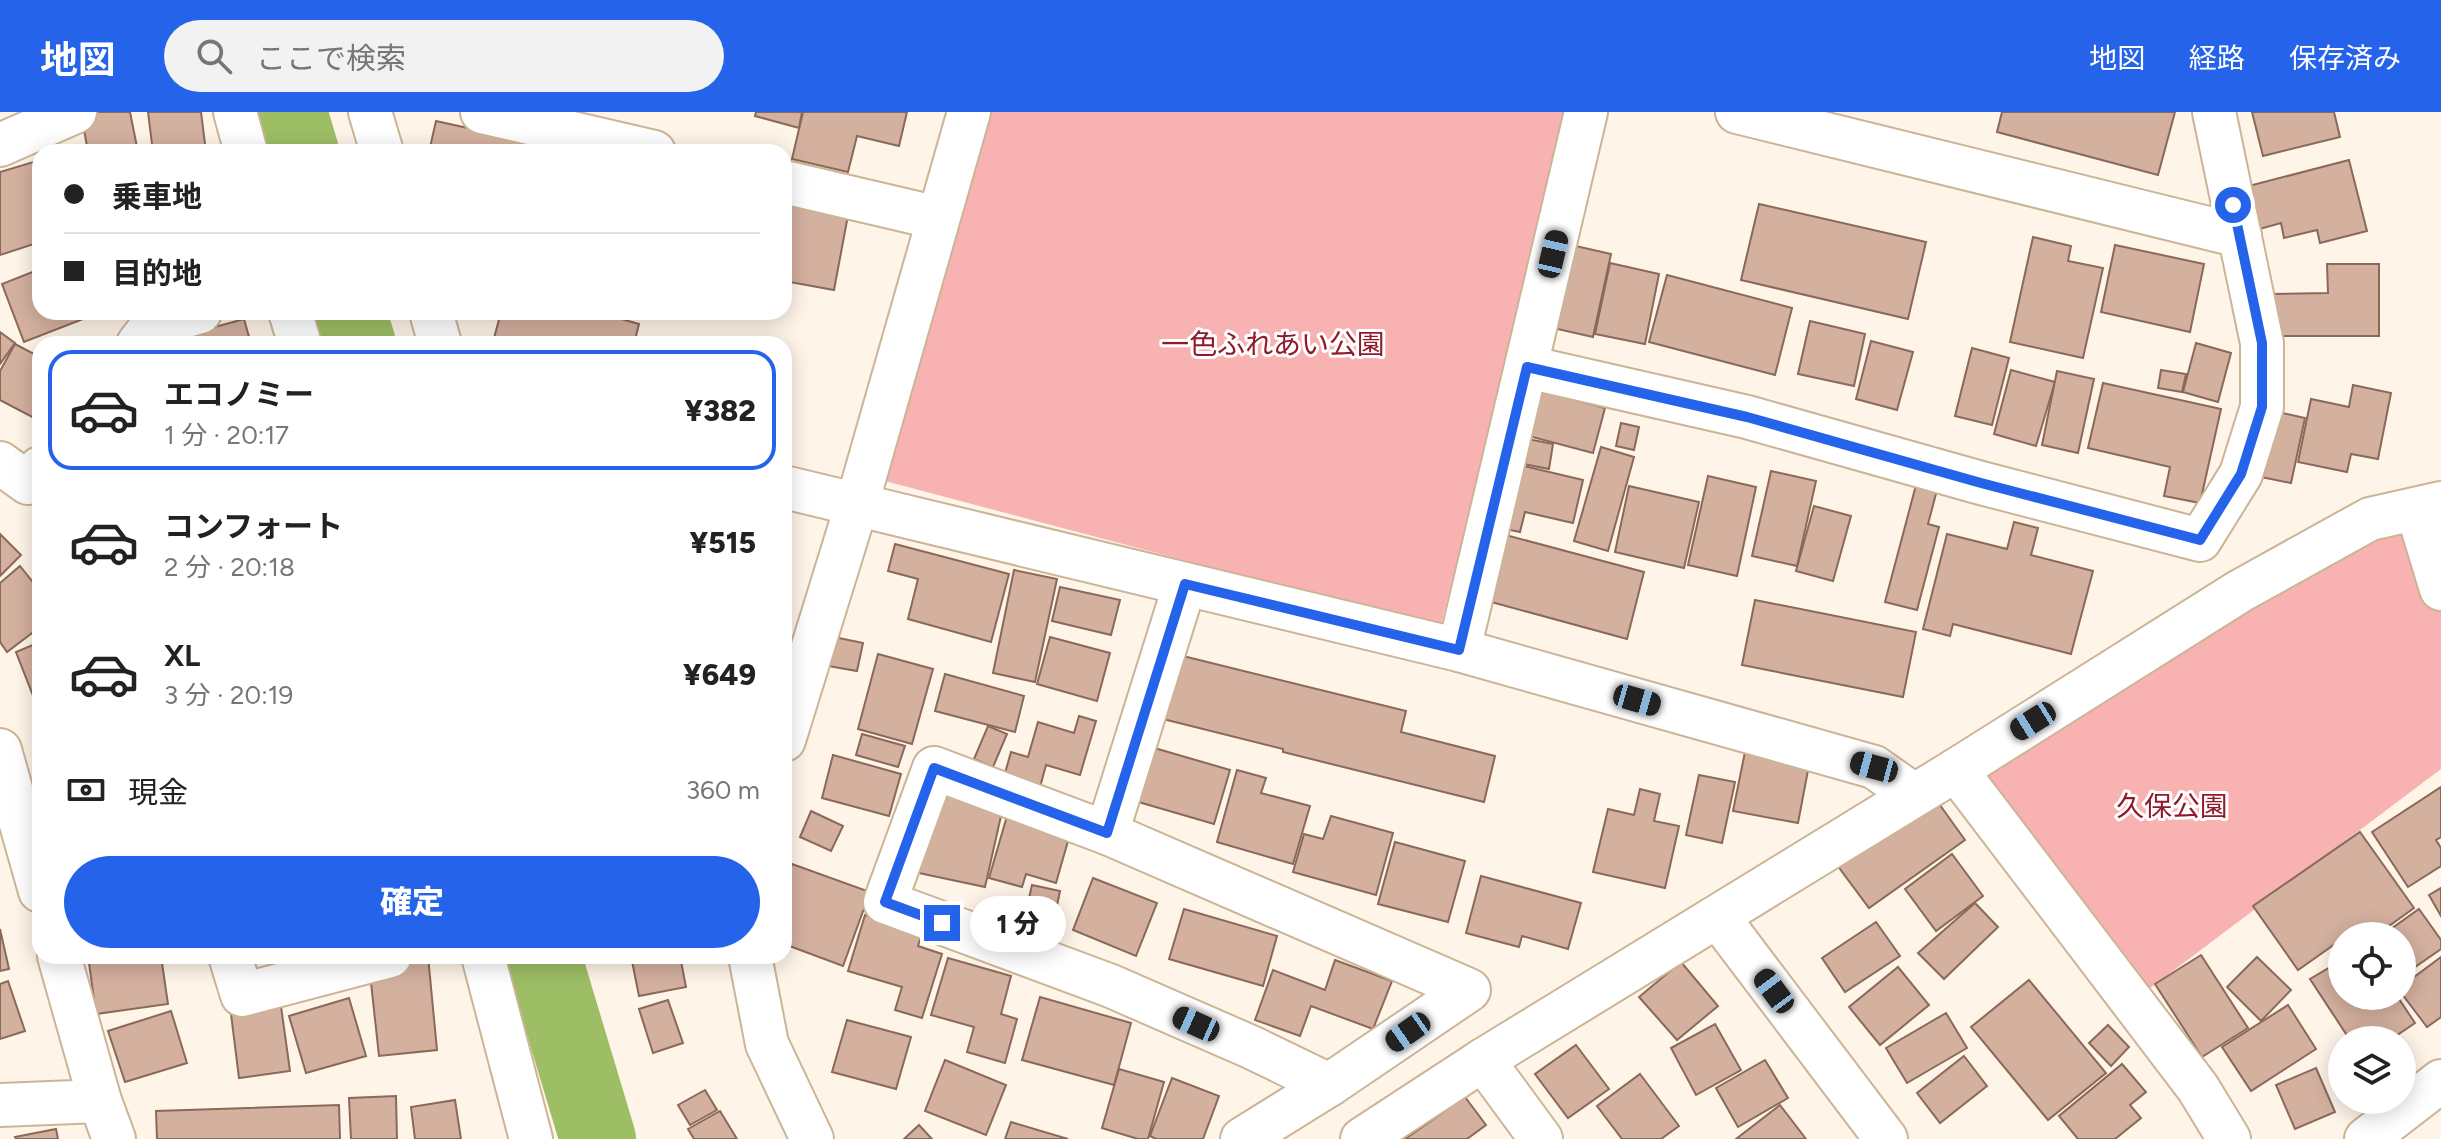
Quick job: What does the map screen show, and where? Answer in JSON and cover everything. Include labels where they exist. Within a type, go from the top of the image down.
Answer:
[{"type":"street","points":[[0,145],[75,112]]},
{"type":"street","points":[[235,112],[244,144]]},
{"type":"street","points":[[370,112],[380,144]]},
{"type":"street","points":[[482,112],[620,144]]},
{"type":"street","points":[[792,714],[857,504],[969,112]]},
{"type":"street","points":[[1459,650],[1586,112]]},
{"type":"street","points":[[1737,112],[2240,236]]},
{"type":"street","points":[[1527,367],[1747,417],[2200,540],[2241,474],[2262,407],[2262,343],[2214,112]]},
{"type":"street","points":[[792,184],[938,218]]},
{"type":"street","points":[[144,336],[152,326],[173,320]]},
{"type":"street","points":[[792,489],[1459,650],[1874,767],[1914,795]]},
{"type":"street","points":[[1362,1139],[1483,1060],[1956,770],[2240,591],[2370,519],[2429,506],[2441,589]]},
{"type":"street","points":[[1107,833],[1185,584]]},
{"type":"street","points":[[0,750],[32,863]]},
{"type":"street","points":[[1242,1139],[1329,1085],[1469,990],[1107,833],[934,768],[885,902],[1111,986],[1329,1085]]},
{"type":"street","points":[[1956,770],[2198,1088],[2229,1139]]},
{"type":"street","points":[[1718,917],[1886,1139]]},
{"type":"street","points":[[0,1105],[107,1120],[61,964]]},
{"type":"street","points":[[232,964],[242,995],[360,964]]},
{"type":"street","points":[[485,964],[531,1139]]},
{"type":"street","points":[[752,964],[767,1044],[812,1139]]},
{"type":"street","points":[[1483,1060],[1541,1139]]},
{"type":"street","points":[[2385,1134],[2441,1081]]},
{"type":"green space","name":"一色ふれあい公園","points":[[989,112],[1572,112],[1440,628],[885,481]]},
{"type":"green space","name":"久保公園","points":[[2429,517],[2441,571],[2441,769],[2145,992],[1978,772],[2352,539]]},
{"type":"building","points":[[130,112],[136,144],[87,144],[81,113]]},
{"type":"building","points":[[148,112],[201,112],[205,144],[152,144]]},
{"type":"building","points":[[756,112],[802,112],[799,128],[755,116]]},
{"type":"building","points":[[803,112],[907,112],[899,146],[857,136],[848,172],[792,159]]},
{"type":"building","points":[[2002,112],[2175,112],[2158,175],[1997,132]]},
{"type":"building","points":[[2252,112],[2334,112],[2340,137],[2263,156]]},
{"type":"building","points":[[436,121],[540,144],[431,144]]},
{"type":"building","points":[[2349,160],[2367,231],[2320,243],[2317,230],[2284,238],[2281,223],[2256,230],[2245,187]]},
{"type":"building","points":[[32,162],[32,245],[0,255],[0,172]]},
{"type":"building","points":[[792,199],[849,210],[834,290],[792,282]]},
{"type":"building","points":[[1759,204],[1926,242],[1908,319],[1741,280]]},
{"type":"building","points":[[2033,237],[2071,246],[2068,261],[2103,268],[2083,358],[2010,342]]},
{"type":"building","points":[[1558,242],[1611,254],[1593,337],[1540,325]]},
{"type":"building","points":[[2115,245],[2204,264],[2190,332],[2101,312]]},
{"type":"building","points":[[1610,263],[1659,274],[1645,344],[1595,334]]},
{"type":"building","points":[[2327,264],[2379,264],[2379,336],[2267,336],[2267,294],[2328,293]]},
{"type":"building","points":[[32,272],[32,320],[81,320],[32,336],[24,342],[2,284]]},
{"type":"building","points":[[1667,275],[1792,308],[1775,375],[1649,342]]},
{"type":"building","points":[[244,320],[249,336],[186,336]]},
{"type":"building","points":[[499,320],[625,320],[639,324],[636,336],[495,336]]},
{"type":"building","points":[[1810,321],[1865,334],[1854,386],[1798,374]]},
{"type":"building","points":[[0,332],[15,343],[0,364]]},
{"type":"building","points":[[1871,341],[1913,352],[1897,410],[1856,399]]},
{"type":"building","points":[[2196,343],[2231,353],[2218,402],[2183,392]]},
{"type":"building","points":[[15,344],[32,353],[32,417],[0,400],[0,371]]},
{"type":"building","points":[[1972,348],[2009,358],[1992,425],[1955,416]]},
{"type":"building","points":[[2011,370],[2055,382],[2036,446],[1994,434]]},
{"type":"building","points":[[2161,370],[2186,374],[2182,392],[2158,388]]},
{"type":"building","points":[[2057,371],[2094,379],[2078,453],[2042,445]]},
{"type":"building","points":[[2103,383],[2221,409],[2200,503],[2164,496],[2170,467],[2088,448]]},
{"type":"building","points":[[2353,385],[2391,393],[2378,459],[2351,454],[2347,472],[2298,462],[2311,399],[2349,407]]},
{"type":"building","points":[[1533,389],[1605,408],[1593,453],[1521,434]]},
{"type":"building","points":[[2265,409],[2305,418],[2291,483],[2251,475]]},
{"type":"building","points":[[1621,423],[1639,427],[1634,450],[1616,446]]},
{"type":"building","points":[[1518,437],[1553,444],[1549,469],[1513,462]]},
{"type":"building","points":[[1601,447],[1634,457],[1608,551],[1574,541]]},
{"type":"building","points":[[1507,462],[1583,480],[1573,523],[1525,512],[1520,532],[1491,526]]},
{"type":"building","points":[[1771,471],[1816,481],[1797,566],[1752,556]]},
{"type":"building","points":[[1708,476],[1756,487],[1737,576],[1688,565]]},
{"type":"building","points":[[1916,485],[1937,490],[1928,524],[1939,527],[1917,610],[1885,602]]},
{"type":"building","points":[[1629,486],[1699,502],[1684,568],[1615,552]]},
{"type":"building","points":[[1814,506],[1851,516],[1833,581],[1796,571]]},
{"type":"building","points":[[2014,522],[2038,528],[2031,555],[2093,571],[2071,654],[1953,624],[1950,636],[1923,629],[1947,534],[2007,549]]},
{"type":"building","points":[[0,534],[21,555],[0,576]]},
{"type":"building","points":[[1502,534],[1644,572],[1627,639],[1484,600]]},
{"type":"building","points":[[895,544],[1009,574],[991,642],[908,619],[918,579],[888,571]]},
{"type":"building","points":[[20,566],[32,581],[32,633],[7,652],[0,642],[0,583]]},
{"type":"building","points":[[1014,570],[1057,579],[1035,682],[993,673]]},
{"type":"building","points":[[1060,587],[1120,600],[1111,635],[1052,621]]},
{"type":"building","points":[[1755,600],[1916,632],[1903,697],[1742,665]]},
{"type":"building","points":[[834,637],[863,643],[857,671],[828,666]]},
{"type":"building","points":[[1050,637],[1110,653],[1097,701],[1037,684]]},
{"type":"building","points":[[32,645],[32,693],[16,652]]},
{"type":"building","points":[[878,654],[933,669],[912,744],[858,729]]},
{"type":"building","points":[[1179,655],[1406,711],[1401,732],[1495,756],[1484,802],[1163,719]]},
{"type":"building","points":[[945,674],[1024,696],[1015,732],[935,711]]},
{"type":"building","points":[[1079,716],[1096,721],[1080,775],[1046,765],[1039,791],[1003,780],[1011,752],[1028,757],[1038,722],[1074,733]]},
{"type":"building","points":[[988,726],[1007,734],[993,767],[974,759]]},
{"type":"building","points":[[862,734],[905,746],[898,767],[856,755]]},
{"type":"building","points":[[1151,747],[1230,770],[1214,824],[1135,801]]},
{"type":"building","points":[[1745,752],[1809,765],[1798,823],[1733,811]]},
{"type":"building","points":[[833,755],[901,774],[889,816],[822,798]]},
{"type":"building","points":[[1237,770],[1266,778],[1261,793],[1310,806],[1293,864],[1217,842]]},
{"type":"building","points":[[1699,775],[1735,782],[1722,843],[1686,835]]},
{"type":"building","points":[[2441,787],[2441,837],[2436,840],[2441,848],[2441,866],[2408,887],[2372,832]]},
{"type":"building","points":[[1640,789],[1660,794],[1654,821],[1679,826],[1665,888],[1593,872],[1608,809],[1634,815]]},
{"type":"building","points":[[932,792],[1003,807],[985,887],[914,872]]},
{"type":"building","points":[[1932,794],[1965,840],[1869,908],[1837,865]]},
{"type":"building","points":[[811,811],[843,826],[831,851],[800,837]]},
{"type":"building","points":[[1007,816],[1070,834],[1056,883],[1026,874],[1022,887],[989,878]]},
{"type":"building","points":[[1331,816],[1393,833],[1376,895],[1293,872],[1304,834],[1323,839]]},
{"type":"building","points":[[2360,832],[2414,908],[2394,922],[2328,922],[2328,949],[2298,970],[2253,906]]},
{"type":"building","points":[[1395,842],[1465,861],[1448,922],[1378,904]]},
{"type":"building","points":[[1952,854],[1983,896],[1936,931],[1905,889]]},
{"type":"building","points":[[792,864],[870,892],[843,966],[792,947]]},
{"type":"building","points":[[1481,876],[1581,903],[1568,949],[1522,936],[1519,947],[1466,933]]},
{"type":"building","points":[[1093,878],[1157,903],[1136,956],[1073,930]]},
{"type":"building","points":[[1032,885],[1060,891],[1051,935],[1022,929]]},
{"type":"building","points":[[2441,888],[2441,916],[2429,895]]},
{"type":"building","points":[[1975,903],[1998,927],[1944,979],[1918,953]]},
{"type":"building","points":[[1184,909],[1277,936],[1263,986],[1169,959]]},
{"type":"building","points":[[2419,909],[2441,940],[2441,949],[2416,966],[2416,922],[2401,922]]},
{"type":"building","points":[[865,915],[922,933],[918,946],[942,954],[922,1018],[895,1010],[902,987],[848,971]]},
{"type":"building","points":[[1876,922],[1900,956],[1845,992],[1822,958]]},
{"type":"building","points":[[0,929],[9,969],[0,971]]},
{"type":"building","points":[[2201,955],[2248,1028],[2202,1057],[2155,984]]},
{"type":"building","points":[[2257,957],[2291,990],[2261,1021],[2227,987]]},
{"type":"building","points":[[2441,957],[2441,1017],[2427,1027],[2414,1010],[2416,976]]},
{"type":"building","points":[[948,958],[1011,976],[1001,1014],[1017,1019],[1005,1063],[967,1052],[974,1027],[931,1015]]},
{"type":"building","points":[[1335,960],[1392,981],[1373,1029],[1311,1006],[1300,1036],[1255,1020],[1273,970],[1325,990]]},
{"type":"building","points":[[1681,962],[1718,1006],[1677,1040],[1639,997]]},
{"type":"building","points":[[89,964],[162,964],[168,1004],[96,1014]]},
{"type":"building","points":[[369,964],[429,964],[437,1050],[379,1056]]},
{"type":"building","points":[[633,964],[682,964],[686,987],[639,996]]},
{"type":"building","points":[[1898,967],[1929,1005],[1880,1045],[1849,1007]]},
{"type":"building","points":[[2328,968],[2328,1006],[2310,979]]},
{"type":"building","points":[[2029,980],[2106,1073],[2048,1120],[1971,1027]]},
{"type":"building","points":[[8,981],[25,1031],[0,1039],[0,984]]},
{"type":"building","points":[[1040,997],[1131,1023],[1114,1085],[1022,1060]]},
{"type":"building","points":[[349,998],[366,1056],[306,1073],[289,1016]]},
{"type":"building","points":[[280,999],[290,1071],[239,1078],[230,1006]]},
{"type":"building","points":[[668,1000],[683,1043],[653,1053],[639,1009]]},
{"type":"building","points":[[2288,1005],[2316,1049],[2251,1091],[2222,1047]]},
{"type":"building","points":[[2330,1010],[2406,1010],[2415,1023],[2411,1026],[2341,1026]]},
{"type":"building","points":[[171,1011],[187,1063],[125,1082],[108,1031]]},
{"type":"building","points":[[1946,1013],[1967,1048],[1907,1083],[1886,1048]]},
{"type":"building","points":[[847,1020],[911,1037],[896,1089],[832,1072]]},
{"type":"building","points":[[1715,1024],[1741,1070],[1696,1095],[1671,1048]]},
{"type":"building","points":[[2108,1025],[2129,1047],[2111,1066],[2089,1043]]},
{"type":"building","points":[[1576,1045],[1609,1089],[1568,1118],[1535,1074]]},
{"type":"building","points":[[1964,1056],[1987,1086],[1940,1123],[1917,1093]]},
{"type":"building","points":[[945,1060],[1006,1085],[986,1135],[925,1111]]},
{"type":"building","points":[[1765,1060],[1788,1098],[1738,1127],[1716,1088]]},
{"type":"building","points":[[2122,1064],[2146,1092],[2130,1105],[2141,1118],[2115,1139],[2078,1139],[2059,1116]]},
{"type":"building","points":[[2316,1068],[2328,1096],[2330,1114],[2295,1129],[2276,1085]]},
{"type":"building","points":[[1119,1069],[1164,1082],[1148,1139],[1102,1128]]},
{"type":"building","points":[[1640,1074],[1679,1126],[1661,1139],[1622,1139],[1597,1106]]},
{"type":"building","points":[[1172,1078],[1219,1096],[1203,1139],[1156,1139],[1150,1136]]},
{"type":"building","points":[[705,1090],[717,1110],[690,1125],[678,1105]]},
{"type":"building","points":[[396,1096],[397,1139],[351,1139],[349,1098]]},
{"type":"building","points":[[1465,1097],[1486,1125],[1467,1139],[1405,1139]]},
{"type":"building","points":[[455,1100],[461,1139],[415,1139],[411,1107]]},
{"type":"building","points":[[339,1105],[340,1139],[157,1139],[156,1111]]},
{"type":"building","points":[[1780,1105],[1806,1139],[1736,1139]]},
{"type":"building","points":[[720,1111],[737,1139],[694,1139],[688,1129]]},
{"type":"building","points":[[1011,1122],[1068,1139],[1005,1139]]},
{"type":"building","points":[[919,1125],[932,1139],[904,1139]]},
{"type":"building","points":[[56,1129],[58,1139],[15,1137]]},
{"type":"waterway","points":[[289,112],[299,144]]},
{"type":"waterway","points":[[350,320],[356,336]]},
{"type":"waterway","points":[[545,964],[598,1139]]},
{"type":"route","points":[[942,923],[885,902],[934,768],[1107,833],[1185,584],[1459,650],[1527,367],[1747,417],[2200,540],[2241,474],[2262,407],[2262,343],[2233,205]]}]
